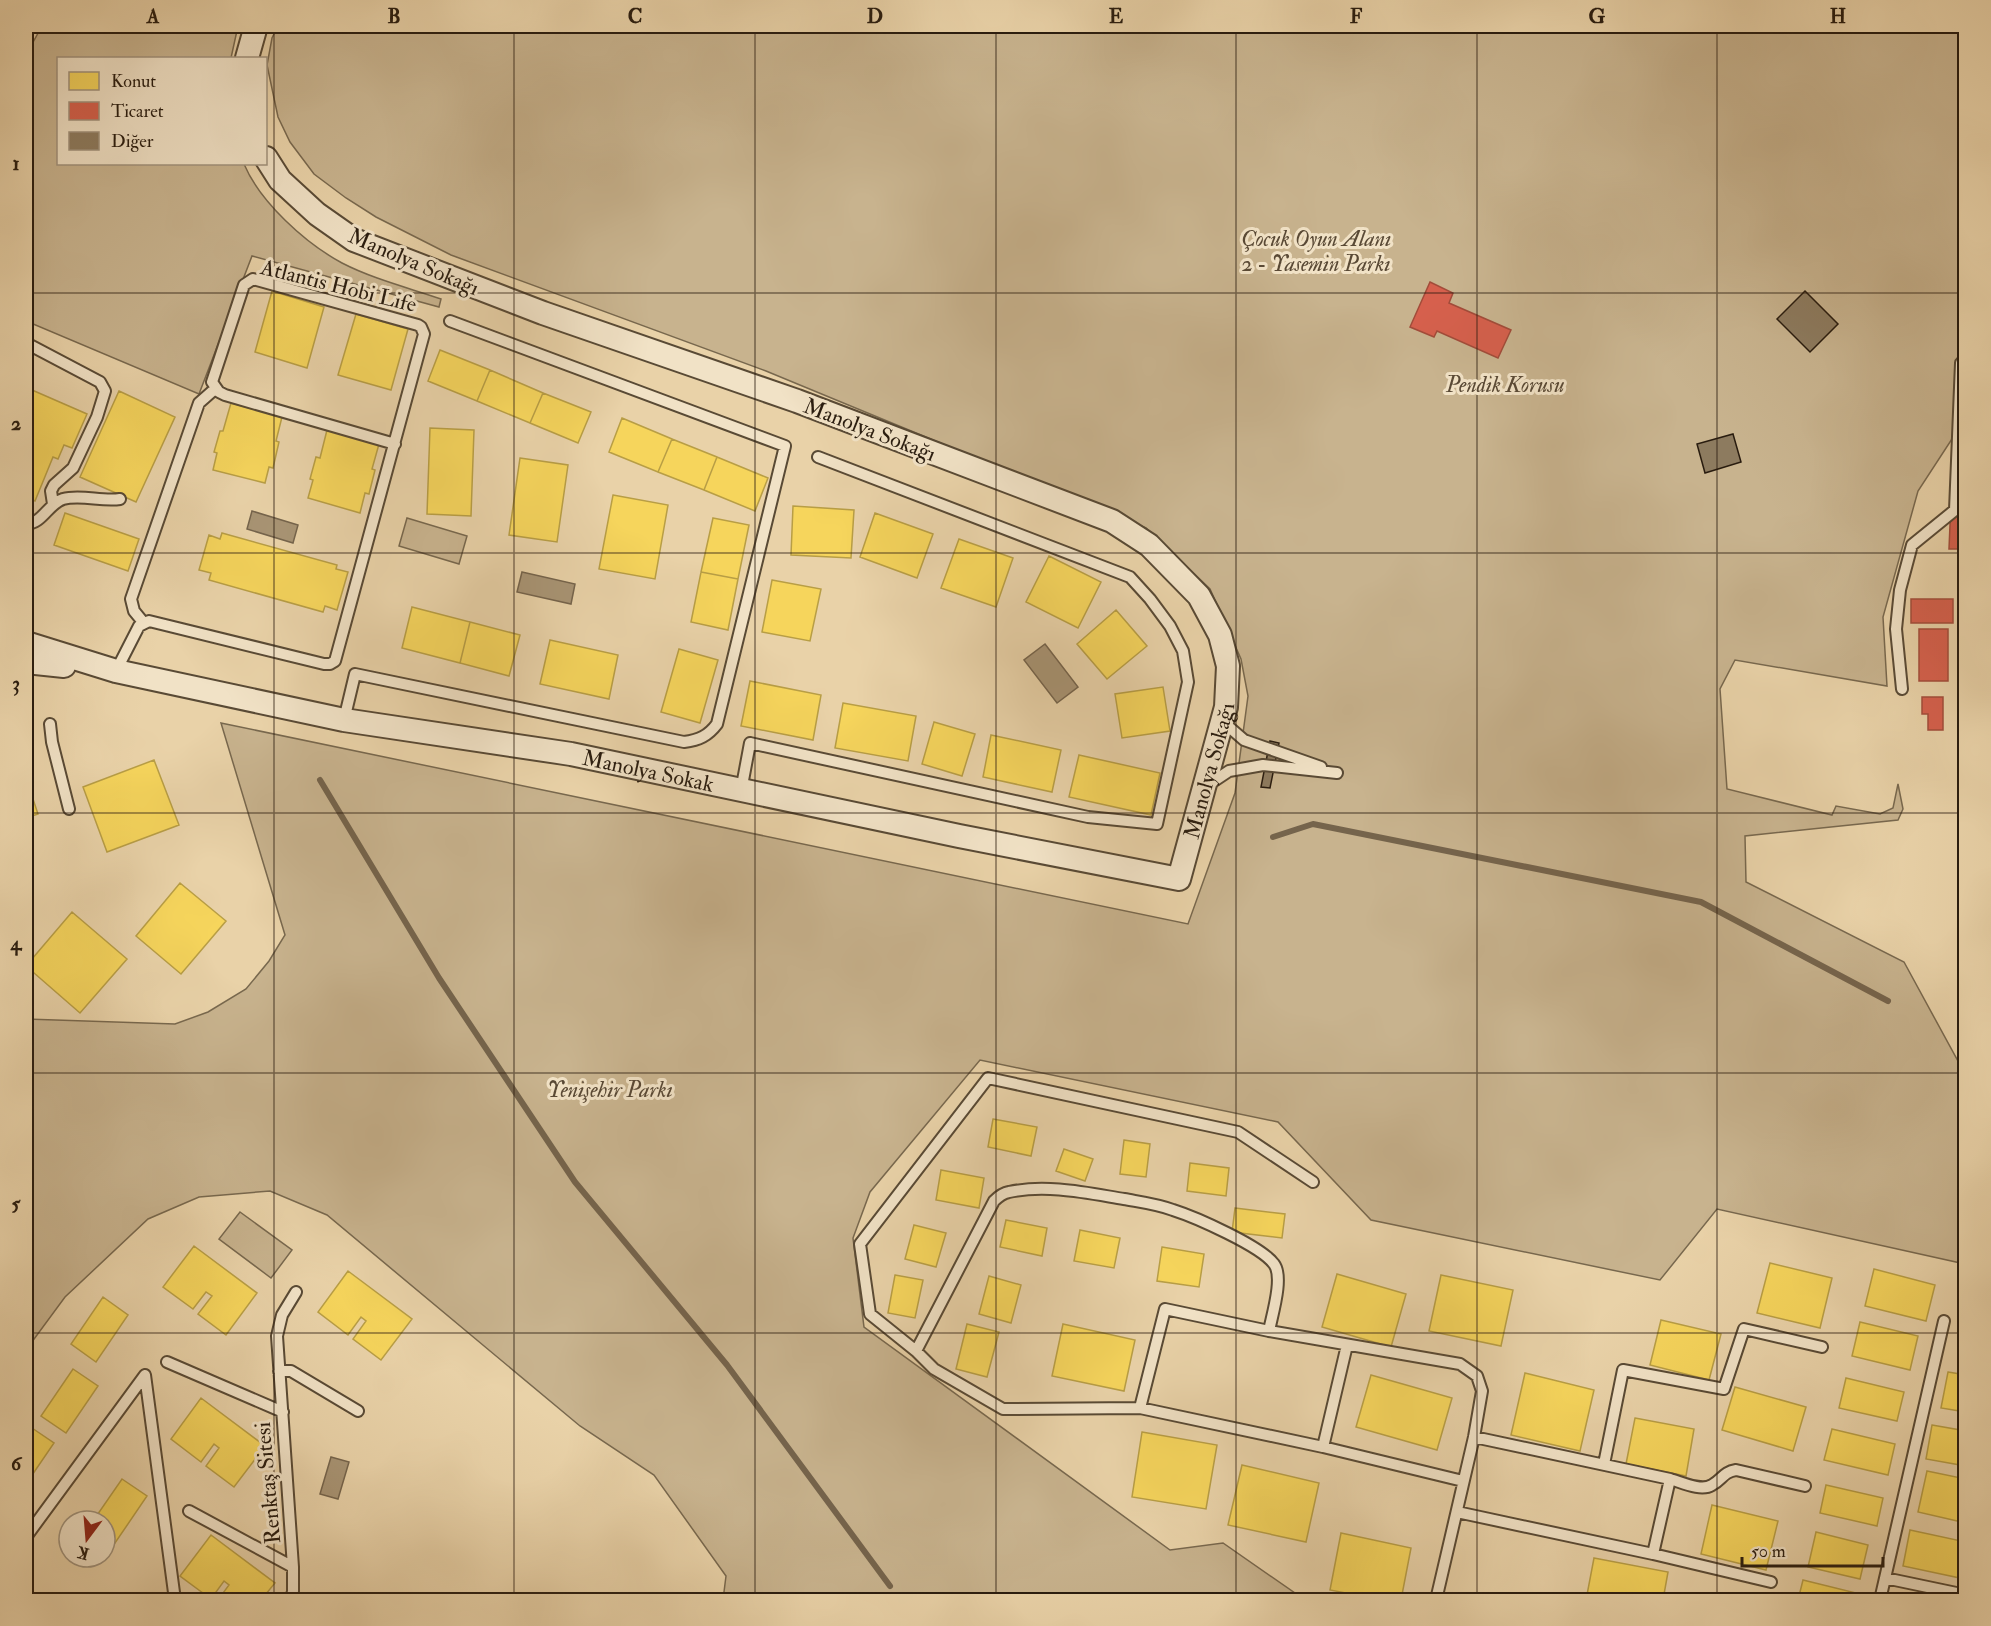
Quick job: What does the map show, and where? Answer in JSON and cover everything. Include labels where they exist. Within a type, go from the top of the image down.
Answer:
[{"type":"street","points":[[247,57],[256,26]]},
{"type":"street","name":"Manolya Sokağı","points":[[267,160],[279,180],[317,214],[354,240],[543,313],[797,401],[1112,521],[1149,545],[1199,596],[1220,635],[1227,666],[1226,707],[1179,879]]},
{"type":"street","name":"Manolya Sokak","points":[[26,644],[116,671],[344,720],[571,754],[741,791],[1179,879]]},
{"type":"street","name":"Manolya Sokak","points":[[26,662],[116,671]]},
{"type":"lane","name":"Atlantis Hobi Life","points":[[143,622],[155,622],[324,664],[335,661],[424,334],[418,325],[254,279],[250,280],[244,285],[212,382],[216,388]]},
{"type":"lane","points":[[344,720],[355,674],[684,742],[697,740],[710,733],[717,724],[784,446],[450,321]]},
{"type":"lane","points":[[26,343],[100,382],[105,392],[97,417],[73,468],[51,490],[53,504]]},
{"type":"lane","points":[[1902,689],[1896,629],[1900,590],[1912,545],[1955,510],[1961,363],[1965,358]]},
{"type":"lane","points":[[116,671],[138,626],[143,622],[134,611],[131,598],[197,407],[202,399],[216,388],[225,395],[395,444]]},
{"type":"lane","points":[[741,791],[750,742],[1088,817],[1157,824],[1188,682],[1184,651],[1170,626],[1130,577],[818,457]]},
{"type":"lane","points":[[26,524],[37,522],[53,504],[61,500],[71,498],[102,501],[120,499]]},
{"type":"lane","points":[[1204,787],[1229,771],[1263,765],[1337,773],[1244,740],[1222,721]]},
{"type":"lane","points":[[50,724],[52,742],[69,808]]},
{"type":"lane","points":[[1313,1182],[1238,1132],[988,1078],[860,1244],[870,1314],[916,1351],[934,1369],[1003,1409],[1140,1408],[1323,1447],[1463,1481]]},
{"type":"lane","points":[[916,1351],[994,1201],[1000,1195],[1010,1192],[1042,1189],[1112,1197],[1172,1209],[1255,1249],[1274,1264],[1278,1272],[1269,1331]]},
{"type":"lane","points":[[283,1412],[277,1336],[296,1292]]},
{"type":"lane","points":[[1140,1408],[1165,1309],[1269,1331],[1460,1364],[1467,1368],[1477,1376],[1482,1391],[1474,1437],[1436,1600]]},
{"type":"lane","points":[[1880,1600],[1944,1321]]},
{"type":"lane","points":[[1604,1464],[1623,1370],[1724,1389],[1744,1329],[1821,1347]]},
{"type":"lane","points":[[1323,1447],[1347,1345]]},
{"type":"lane","name":"Renktaş Sitesi","points":[[167,1362],[283,1412],[293,1567],[291,1600]]},
{"type":"lane","points":[[279,1371],[291,1371],[358,1412]]},
{"type":"lane","points":[[26,1537],[145,1375],[175,1600]]},
{"type":"lane","points":[[1474,1437],[1706,1488],[1714,1485],[1726,1473],[1736,1470],[1804,1486]]},
{"type":"lane","points":[[1653,1554],[1670,1479]]},
{"type":"lane","name":"Renktaş Sitesi","points":[[189,1511],[293,1567]]},
{"type":"lane","points":[[1456,1512],[1771,1582]]},
{"type":"lane","points":[[1885,1578],[1965,1595]]},
{"type":"green space","points":[[42,26],[238,26],[231,57],[57,57],[57,165],[244,165],[272,207],[299,233],[328,255],[379,279],[441,299],[439,307],[252,256],[199,394],[26,321],[26,55]]},
{"type":"green space","points":[[278,26],[1965,26],[1965,419],[1918,491],[1883,617],[1887,686],[1735,660],[1720,689],[1727,789],[1832,815],[1836,806],[1880,814],[1893,808],[1898,784],[1903,809],[1898,820],[1745,836],[1746,882],[1904,962],[1965,1074],[1965,1264],[1717,1209],[1660,1280],[1371,1220],[1278,1122],[980,1060],[870,1192],[853,1238],[864,1327],[1170,1550],[1223,1543],[1305,1600],[723,1600],[726,1576],[654,1475],[580,1426],[327,1215],[270,1191],[199,1197],[148,1219],[65,1297],[26,1350],[26,1019],[175,1024],[208,1012],[246,989],[269,961],[285,935],[221,723],[1188,924],[1235,793],[1248,696],[1241,659],[1210,589],[1146,528],[766,371],[451,255],[376,217],[314,174],[290,142],[278,117],[267,65],[272,38]]},
{"type":"green space","points":[[407,518],[467,536],[459,564],[399,546]]},
{"type":"green space","points":[[240,1212],[292,1250],[271,1278],[219,1239]]},
{"type":"shaded area","points":[[252,511],[298,525],[293,543],[247,529]]},
{"type":"shaded area","points":[[522,572],[575,584],[571,604],[517,592]]},
{"type":"shaded area","points":[[1045,644],[1078,687],[1057,703],[1024,660]]},
{"type":"shaded area","points":[[331,1457],[349,1462],[338,1499],[320,1494]]},
{"type":"building: Konut","points":[[272,291],[324,307],[307,368],[255,352]]},
{"type":"building: Konut","points":[[356,314],[408,329],[391,390],[338,375]]},
{"type":"building: Konut","points":[[440,350],[490,370],[477,401],[428,381]]},
{"type":"building: Konut","points":[[490,370],[543,393],[530,423],[477,401]]},
{"type":"building: Konut","points":[[32,390],[87,414],[72,448],[64,445],[58,459],[53,457],[35,501],[26,497],[26,405]]},
{"type":"building: Konut","points":[[119,391],[175,417],[136,502],[80,477]]},
{"type":"building: Konut","points":[[543,393],[591,412],[578,443],[530,423]]},
{"type":"building: Konut","points":[[231,403],[282,417],[273,468],[269,467],[265,483],[213,470],[217,453],[214,452]]},
{"type":"building: Konut","points":[[622,418],[672,439],[658,472],[609,452]]},
{"type":"building: Konut","points":[[430,428],[474,430],[471,516],[427,514]]},
{"type":"building: Konut","points":[[327,430],[379,444],[372,469],[375,470],[369,494],[365,493],[360,513],[308,498],[316,457],[320,458]]},
{"type":"building: Konut","points":[[672,439],[717,457],[704,490],[658,472]]},
{"type":"building: Konut","points":[[717,457],[768,478],[755,511],[704,490]]},
{"type":"building: Konut","points":[[520,458],[568,465],[557,542],[509,535]]},
{"type":"building: Konut","points":[[613,495],[668,505],[655,579],[599,569]]},
{"type":"building: Konut","points":[[793,506],[854,510],[851,558],[791,555]]},
{"type":"building: Konut","points":[[65,513],[139,539],[128,571],[54,545]]},
{"type":"building: Konut","points":[[875,513],[933,534],[917,578],[860,557]]},
{"type":"building: Konut","points":[[713,518],[749,525],[738,579],[701,572]]},
{"type":"building: Konut","points":[[222,533],[337,565],[336,569],[348,572],[337,610],[325,606],[323,612],[209,580],[211,573],[199,570],[209,535],[220,539]]},
{"type":"building: Konut","points":[[959,539],[1013,558],[996,607],[941,588]]},
{"type":"building: Konut","points":[[1049,556],[1101,582],[1078,628],[1026,602]]},
{"type":"building: Konut","points":[[701,572],[738,579],[728,630],[691,622]]},
{"type":"building: Konut","points":[[772,580],[821,589],[810,641],[762,632]]},
{"type":"building: Konut","points":[[412,607],[470,622],[460,663],[402,648]]},
{"type":"building: Konut","points":[[1116,610],[1147,646],[1107,679],[1077,644]]},
{"type":"building: Konut","points":[[470,622],[520,635],[509,676],[460,663]]},
{"type":"building: Konut","points":[[550,640],[618,655],[609,699],[540,684]]},
{"type":"building: Konut","points":[[679,649],[718,660],[700,723],[661,712]]},
{"type":"building: Konut","points":[[750,681],[821,695],[813,740],[741,726]]},
{"type":"building: Konut","points":[[1163,687],[1170,731],[1122,738],[1115,694]]},
{"type":"building: Konut","points":[[843,703],[916,716],[908,761],[835,748]]},
{"type":"building: Konut","points":[[934,722],[975,734],[962,776],[922,764]]},
{"type":"building: Konut","points":[[991,735],[1061,750],[1052,792],[983,777]]},
{"type":"building: Konut","points":[[1079,755],[1160,773],[1151,815],[1069,797]]},
{"type":"building: Konut","points":[[154,760],[179,825],[107,852],[83,787]]},
{"type":"building: Konut","points":[[26,778],[38,814],[26,818]]},
{"type":"building: Konut","points":[[180,883],[226,921],[181,974],[136,936]]},
{"type":"building: Konut","points":[[72,912],[127,959],[80,1013],[26,966]]},
{"type":"building: Konut","points":[[993,1119],[1037,1127],[1031,1156],[988,1147]]},
{"type":"building: Konut","points":[[1124,1140],[1150,1144],[1146,1177],[1120,1174]]},
{"type":"building: Konut","points":[[1064,1149],[1093,1159],[1085,1181],[1056,1171]]},
{"type":"building: Konut","points":[[1190,1163],[1229,1168],[1226,1196],[1187,1191]]},
{"type":"building: Konut","points":[[941,1170],[984,1178],[979,1208],[936,1200]]},
{"type":"building: Konut","points":[[1235,1208],[1285,1214],[1282,1238],[1232,1232]]},
{"type":"building: Konut","points":[[1006,1220],[1047,1228],[1042,1256],[1000,1247]]},
{"type":"building: Konut","points":[[914,1225],[946,1233],[936,1267],[905,1259]]},
{"type":"building: Konut","points":[[1080,1230],[1120,1238],[1114,1268],[1074,1261]]},
{"type":"building: Konut","points":[[194,1246],[257,1293],[226,1335],[198,1314],[212,1296],[206,1292],[193,1309],[163,1287]]},
{"type":"building: Konut","points":[[1162,1247],[1204,1254],[1199,1287],[1157,1281]]},
{"type":"building: Konut","points":[[1770,1263],[1832,1278],[1820,1328],[1757,1313]]},
{"type":"building: Konut","points":[[1874,1269],[1935,1285],[1926,1321],[1865,1306]]},
{"type":"building: Konut","points":[[348,1271],[412,1319],[381,1360],[353,1339],[366,1321],[361,1317],[348,1335],[318,1312]]},
{"type":"building: Konut","points":[[1337,1274],[1406,1294],[1391,1347],[1322,1327]]},
{"type":"building: Konut","points":[[895,1275],[923,1280],[915,1318],[888,1313]]},
{"type":"building: Konut","points":[[1441,1275],[1513,1290],[1501,1346],[1429,1331]]},
{"type":"building: Konut","points":[[989,1276],[1021,1285],[1011,1323],[979,1314]]},
{"type":"building: Konut","points":[[103,1297],[128,1315],[96,1362],[71,1344]]},
{"type":"building: Konut","points":[[1661,1320],[1721,1334],[1709,1380],[1650,1365]]},
{"type":"building: Konut","points":[[1860,1322],[1918,1336],[1910,1370],[1852,1356]]},
{"type":"building: Konut","points":[[967,1324],[999,1332],[987,1377],[956,1369]]},
{"type":"building: Konut","points":[[1063,1324],[1135,1340],[1124,1391],[1052,1376]]},
{"type":"building: Konut","points":[[73,1369],[98,1386],[66,1433],[41,1416]]},
{"type":"building: Konut","points":[[1948,1372],[1966,1375],[1966,1412],[1941,1408]]},
{"type":"building: Konut","points":[[1525,1373],[1594,1390],[1580,1451],[1511,1435]]},
{"type":"building: Konut","points":[[1371,1375],[1452,1398],[1437,1450],[1356,1427]]},
{"type":"building: Konut","points":[[1846,1378],[1904,1392],[1897,1421],[1839,1408]]},
{"type":"building: Konut","points":[[1735,1387],[1806,1407],[1793,1451],[1722,1430]]},
{"type":"building: Konut","points":[[201,1398],[265,1446],[234,1487],[206,1466],[219,1448],[214,1444],[201,1462],[171,1439]]},
{"type":"building: Konut","points":[[1635,1418],[1694,1429],[1686,1476],[1626,1464]]},
{"type":"building: Konut","points":[[1932,1425],[1966,1431],[1966,1466],[1926,1459]]},
{"type":"building: Konut","points":[[29,1426],[54,1443],[26,1484],[26,1430]]},
{"type":"building: Konut","points":[[1832,1429],[1895,1444],[1888,1475],[1824,1460]]},
{"type":"building: Konut","points":[[1142,1432],[1217,1445],[1206,1509],[1132,1497]]},
{"type":"building: Konut","points":[[1242,1465],[1319,1483],[1306,1542],[1228,1525]]},
{"type":"building: Konut","points":[[1927,1471],[1966,1479],[1966,1523],[1918,1512]]},
{"type":"building: Konut","points":[[122,1479],[147,1496],[117,1540],[117,1509],[101,1509]]},
{"type":"building: Konut","points":[[1826,1485],[1883,1498],[1877,1526],[1820,1513]]},
{"type":"building: Konut","points":[[1712,1505],[1778,1521],[1766,1570],[1701,1554]]},
{"type":"building: Konut","points":[[1910,1530],[1966,1542],[1966,1553],[1960,1578],[1903,1566]]},
{"type":"building: Konut","points":[[1816,1532],[1868,1545],[1860,1579],[1808,1567]]},
{"type":"building: Konut","points":[[1341,1533],[1411,1548],[1401,1600],[1382,1600],[1330,1590]]},
{"type":"building: Konut","points":[[211,1535],[275,1583],[261,1600],[218,1600],[229,1585],[224,1581],[211,1599],[180,1576]]},
{"type":"building: Konut","points":[[1594,1558],[1668,1572],[1663,1600],[1586,1600]]},
{"type":"building: Konut","points":[[1803,1580],[1856,1593],[1855,1600],[1798,1600]]},
{"type":"building: Konut","points":[[1696,1595],[1719,1600],[1695,1600]]},
{"type":"building: Ticaret","points":[[1430,282],[1453,293],[1449,303],[1511,330],[1498,358],[1437,331],[1434,337],[1410,327]]},
{"type":"building: Ticaret","points":[[1951,501],[1960,502],[1959,549],[1949,549]]},
{"type":"building: Ticaret","points":[[1911,599],[1953,599],[1953,623],[1911,623]]},
{"type":"building: Ticaret","points":[[1919,629],[1948,629],[1948,681],[1919,681]]},
{"type":"building: Ticaret","points":[[1922,697],[1943,697],[1943,730],[1928,730],[1928,714],[1922,714]]},
{"type":"building: Diğer","points":[[1805,291],[1838,324],[1810,352],[1777,319]]},
{"type":"building: Diğer","points":[[1733,434],[1741,462],[1705,473],[1697,444]]},
{"type":"building: Diğer","points":[[1270,741],[1279,743],[1270,788],[1261,787]]},
{"type":"waterway","points":[[320,780],[439,978],[575,1182],[727,1365],[890,1586]]},
{"type":"waterway","points":[[1273,837],[1313,824],[1701,902],[1888,1001]]},
{"type":"park label","name":"Çocuk Oyun Alanı 2 - Yasemin Parkı","points":[[1316,250]]},
{"type":"park label","name":"Pendik Korusu","points":[[1505,384]]},
{"type":"park label","name":"Yenişehir Parkı","points":[[610,1089]]}]
